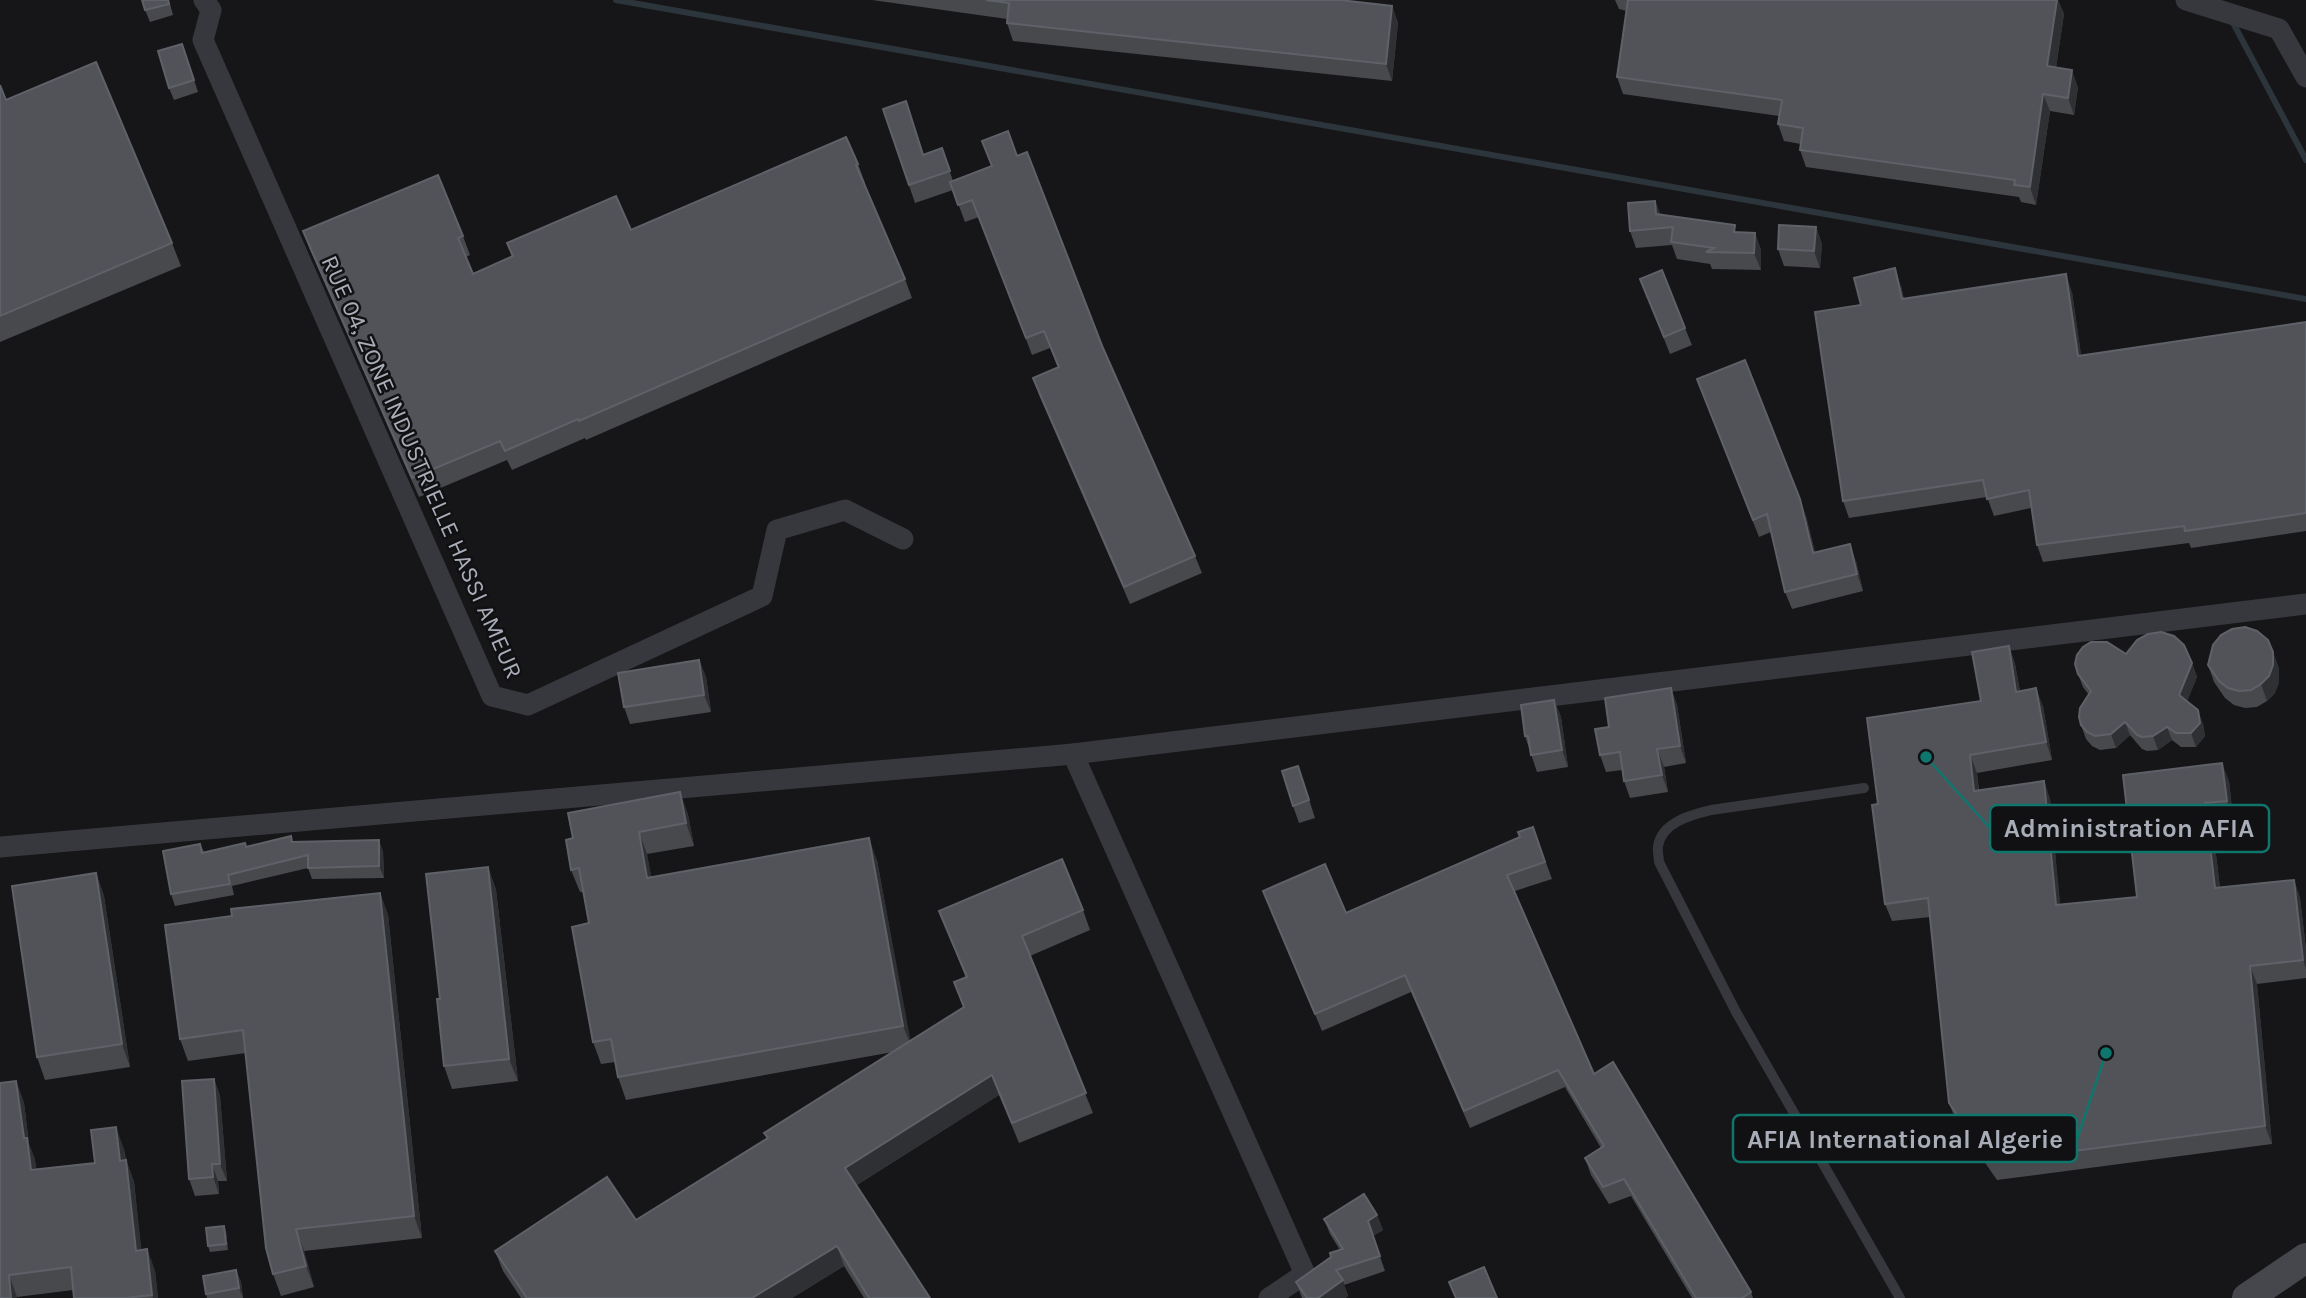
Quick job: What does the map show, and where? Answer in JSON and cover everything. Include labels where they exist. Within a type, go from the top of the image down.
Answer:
[{"type":"main road","points":[[2247,1298],[2306,1258]]},
{"type":"street","name":"RUE 04, ZONE INDUSTRIELLE HASSI AMEUR","points":[[204,0],[211,10],[203,40],[492,696],[528,705],[762,596],[778,530],[845,510],[903,539]]},
{"type":"street","points":[[2186,0],[2278,29],[2306,77]]},
{"type":"street","points":[[3,841],[1073,754],[2306,604]]},
{"type":"street","points":[[1073,754],[1305,1274],[1269,1298]]},
{"type":"lane","points":[[1864,788],[1711,810],[1686,817],[1668,828],[1658,845],[1660,862],[1736,1012],[1900,1298]]},
{"type":"building","points":[[142,0],[168,0],[169,4],[145,10]]},
{"type":"building","points":[[986,0],[1340,0],[1392,6],[1386,64],[1007,23],[1009,3]]},
{"type":"building","points":[[1628,0],[2057,0],[2047,66],[2072,70],[2068,98],[2043,94],[2030,187],[2014,185],[2015,180],[1800,150],[1803,128],[1778,124],[1782,100],[1617,77]]},
{"type":"building","points":[[182,44],[194,80],[169,88],[158,51]]},
{"type":"building","points":[[96,62],[172,243],[0,316],[0,85],[6,100]]},
{"type":"building","points":[[906,101],[923,155],[942,148],[950,171],[909,185],[883,109]]},
{"type":"building","points":[[1008,131],[1017,156],[1027,152],[1103,348],[1195,556],[1124,587],[1033,378],[1059,367],[1044,331],[1026,338],[972,200],[958,205],[950,182],[992,166],[982,141]]},
{"type":"building","points":[[846,137],[905,279],[505,451],[500,441],[412,478],[303,231],[438,175],[463,236],[458,238],[473,274],[513,256],[507,243],[616,196],[631,230]]},
{"type":"building","points":[[1655,201],[1656,214],[1735,225],[1734,232],[1755,233],[1754,253],[1706,252],[1714,248],[1671,242],[1673,227],[1630,231],[1628,203]]},
{"type":"building","points":[[1779,225],[1816,227],[1814,251],[1778,249]]},
{"type":"building","points":[[1895,268],[1902,299],[2066,274],[2078,356],[2306,322],[2306,513],[2185,531],[2184,526],[2037,545],[2029,490],[1987,499],[1983,480],[1843,501],[1815,312],[1861,305],[1854,278]]},
{"type":"building","points":[[1662,270],[1685,328],[1664,337],[1640,279]]},
{"type":"building","points":[[1745,360],[1800,499],[1813,553],[1850,544],[1857,574],[1785,592],[1767,514],[1753,520],[1697,379]]},
{"type":"building","points":[[2245,627],[2257,631],[2268,640],[2273,652],[2273,665],[2269,676],[2261,684],[2251,690],[2239,691],[2228,688],[2219,681],[2208,665],[2213,645],[2221,635],[2232,629]]},
{"type":"building","points":[[2161,632],[2174,636],[2184,645],[2192,663],[2179,695],[2198,710],[2200,723],[2191,733],[2176,733],[2167,727],[2153,736],[2142,737],[2125,722],[2111,734],[2095,736],[2087,732],[2079,717],[2080,708],[2091,691],[2078,674],[2075,664],[2077,655],[2091,642],[2107,642],[2126,654],[2137,640],[2148,634]]},
{"type":"building","points":[[2009,646],[2016,692],[2036,688],[2046,742],[1970,755],[1974,791],[2044,781],[2056,905],[2137,897],[2123,775],[2222,763],[2227,801],[2205,803],[2215,888],[2294,880],[2303,960],[2250,966],[2265,1126],[1990,1162],[1949,1103],[1928,898],[1885,904],[1872,805],[1878,804],[1867,718],[1981,701],[1972,652]]},
{"type":"building","points":[[699,660],[704,695],[624,707],[618,673]]},
{"type":"building","points":[[1671,688],[1680,746],[1657,749],[1662,775],[1624,781],[1620,752],[1600,755],[1595,729],[1609,727],[1605,698]]},
{"type":"building","points":[[1554,700],[1562,750],[1531,755],[1528,736],[1525,736],[1521,705]]},
{"type":"building","points":[[1298,766],[1309,800],[1293,806],[1282,771]]},
{"type":"building","points":[[680,792],[686,823],[639,832],[647,878],[869,838],[903,1026],[618,1077],[611,1039],[593,1042],[572,927],[589,923],[579,868],[571,870],[566,840],[573,838],[568,813]]},
{"type":"building","points":[[1533,827],[1545,862],[1507,875],[1594,1074],[1613,1062],[1751,1292],[1742,1298],[1696,1298],[1624,1179],[1603,1187],[1585,1158],[1604,1146],[1558,1070],[1464,1111],[1405,975],[1315,1014],[1263,891],[1325,864],[1346,913],[1520,837],[1518,832]]},
{"type":"building","points":[[291,836],[292,842],[379,840],[379,866],[308,868],[308,855],[228,875],[230,884],[171,894],[163,851],[200,844],[202,853],[245,843],[246,847]]},
{"type":"building","points":[[1062,859],[1083,910],[1022,936],[1086,1093],[1012,1123],[992,1075],[845,1168],[930,1298],[869,1298],[837,1246],[752,1298],[527,1298],[495,1251],[607,1177],[636,1220],[768,1138],[764,1133],[964,1007],[954,982],[967,977],[939,911]]},
{"type":"building","points":[[488,867],[509,1059],[444,1066],[437,999],[440,999],[426,874]]},
{"type":"building","points":[[96,873],[122,1044],[37,1057],[12,886]]},
{"type":"building","points":[[380,893],[414,1216],[296,1229],[306,1266],[273,1274],[266,1248],[243,1030],[180,1039],[165,925],[232,916],[231,909]]},
{"type":"building","points":[[214,1079],[220,1164],[212,1164],[213,1177],[189,1179],[182,1081]]},
{"type":"building","points":[[16,1081],[31,1170],[95,1163],[91,1130],[116,1127],[120,1161],[126,1160],[136,1251],[147,1249],[152,1295],[74,1298],[71,1267],[9,1275],[11,1298],[0,1298],[0,1083]]},
{"type":"building","points":[[1364,1194],[1377,1215],[1368,1221],[1380,1256],[1336,1270],[1343,1280],[1318,1298],[1307,1298],[1296,1282],[1331,1257],[1330,1253],[1343,1249],[1324,1219]]},
{"type":"building","points":[[224,1226],[226,1244],[208,1246],[206,1228]]},
{"type":"building","points":[[1484,1267],[1497,1298],[1456,1298],[1449,1282]]},
{"type":"building","points":[[236,1270],[239,1288],[206,1294],[203,1276]]},
{"type":"waterway","points":[[616,0],[2306,299]]},
{"type":"waterway","points":[[2231,19],[2306,160]]},
{"type":"place","name":"Administration AFIA","points":[[1926,757]]},
{"type":"place","name":"AFIA International Algerie","points":[[2106,1053]]}]
